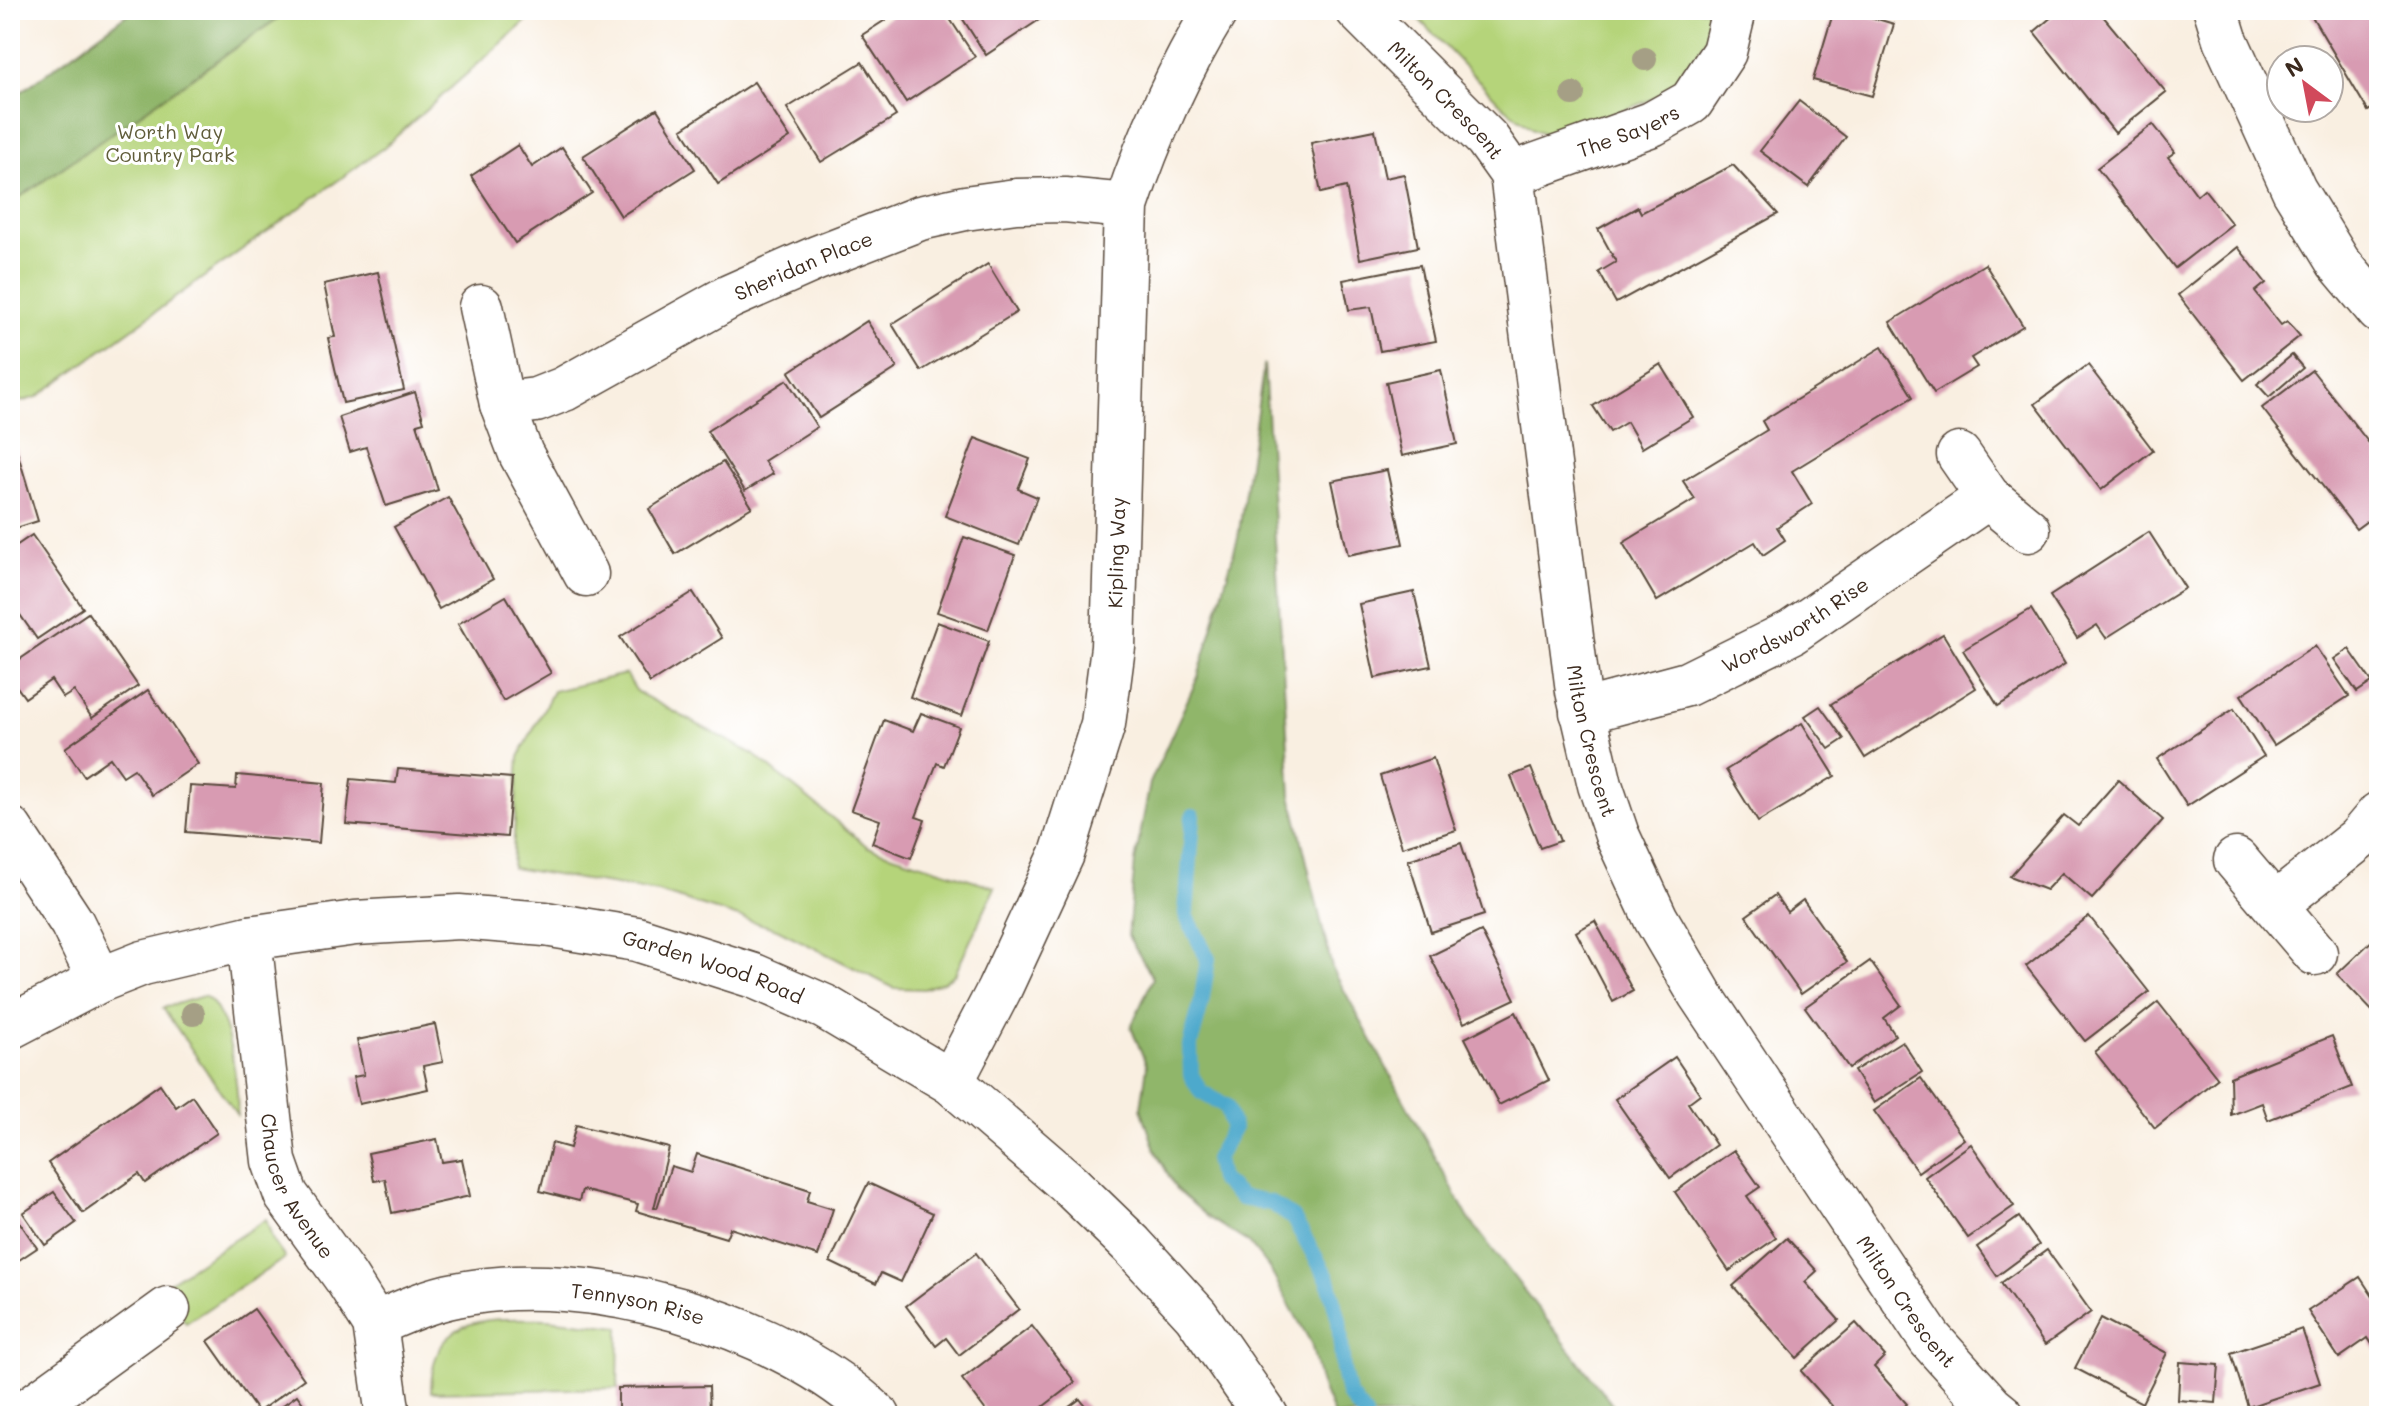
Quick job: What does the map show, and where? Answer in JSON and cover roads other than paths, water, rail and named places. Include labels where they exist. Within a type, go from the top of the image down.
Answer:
[{"type":"street","name":"Kipling Way","points":[[951,1082],[999,990],[1062,854],[1103,724],[1113,647],[1126,206],[1144,154],[1191,50],[1216,10]]},
{"type":"street","name":"Milton Crescent","points":[[1358,10],[1487,139],[1512,174],[1582,712],[1600,785],[1617,835],[1656,919],[1700,994],[1930,1339],[2002,1416]]},
{"type":"street","name":"The Sayers","points":[[1512,174],[1652,124],[1691,102],[1724,52],[1734,10]]},
{"type":"street","points":[[2216,10],[2225,39],[2294,190],[2338,262],[2379,311]]},
{"type":"street","name":"Sheridan Place","points":[[502,404],[536,400],[564,389],[729,297],[845,246],[920,218],[1016,201],[1065,200],[1126,206]]},
{"type":"street","points":[[481,307],[502,404],[521,454],[586,574]]},
{"type":"street","points":[[1959,455],[1988,497],[2028,530]]},
{"type":"street","name":"Wordsworth Rise","points":[[1582,712],[1687,684],[1792,632],[1988,497]]},
{"type":"street","points":[[2275,905],[2358,839],[2379,814]]},
{"type":"street","points":[[10,829],[72,923],[100,980]]},
{"type":"street","points":[[2236,860],[2315,953]]},
{"type":"street","name":"Garden Wood Road","points":[[10,1027],[100,980],[143,963],[249,938],[355,923],[459,917],[545,924],[637,939],[754,976],[825,1007],[951,1082],[1069,1184],[1132,1245],[1196,1315],[1266,1416]]},
{"type":"street","name":"Chaucer Avenue","points":[[249,938],[274,1161],[286,1195],[375,1324],[388,1416]]},
{"type":"street","name":"Tennyson Rise","points":[[375,1324],[414,1308],[467,1293],[529,1287],[592,1290],[719,1321],[798,1359],[856,1394],[878,1416]]},
{"type":"street","points":[[20,1416],[168,1309]]},
{"type":"waterway","points":[[1193,816],[1186,915],[1208,959],[1190,1045],[1191,1075],[1201,1092],[1226,1106],[1233,1128],[1216,1159],[1220,1179],[1241,1198],[1271,1203],[1293,1218],[1328,1279],[1339,1320],[1348,1394],[1365,1416]]},
{"type":"park label","name":"Worth Way Country Park","points":[[170,142]]}]
